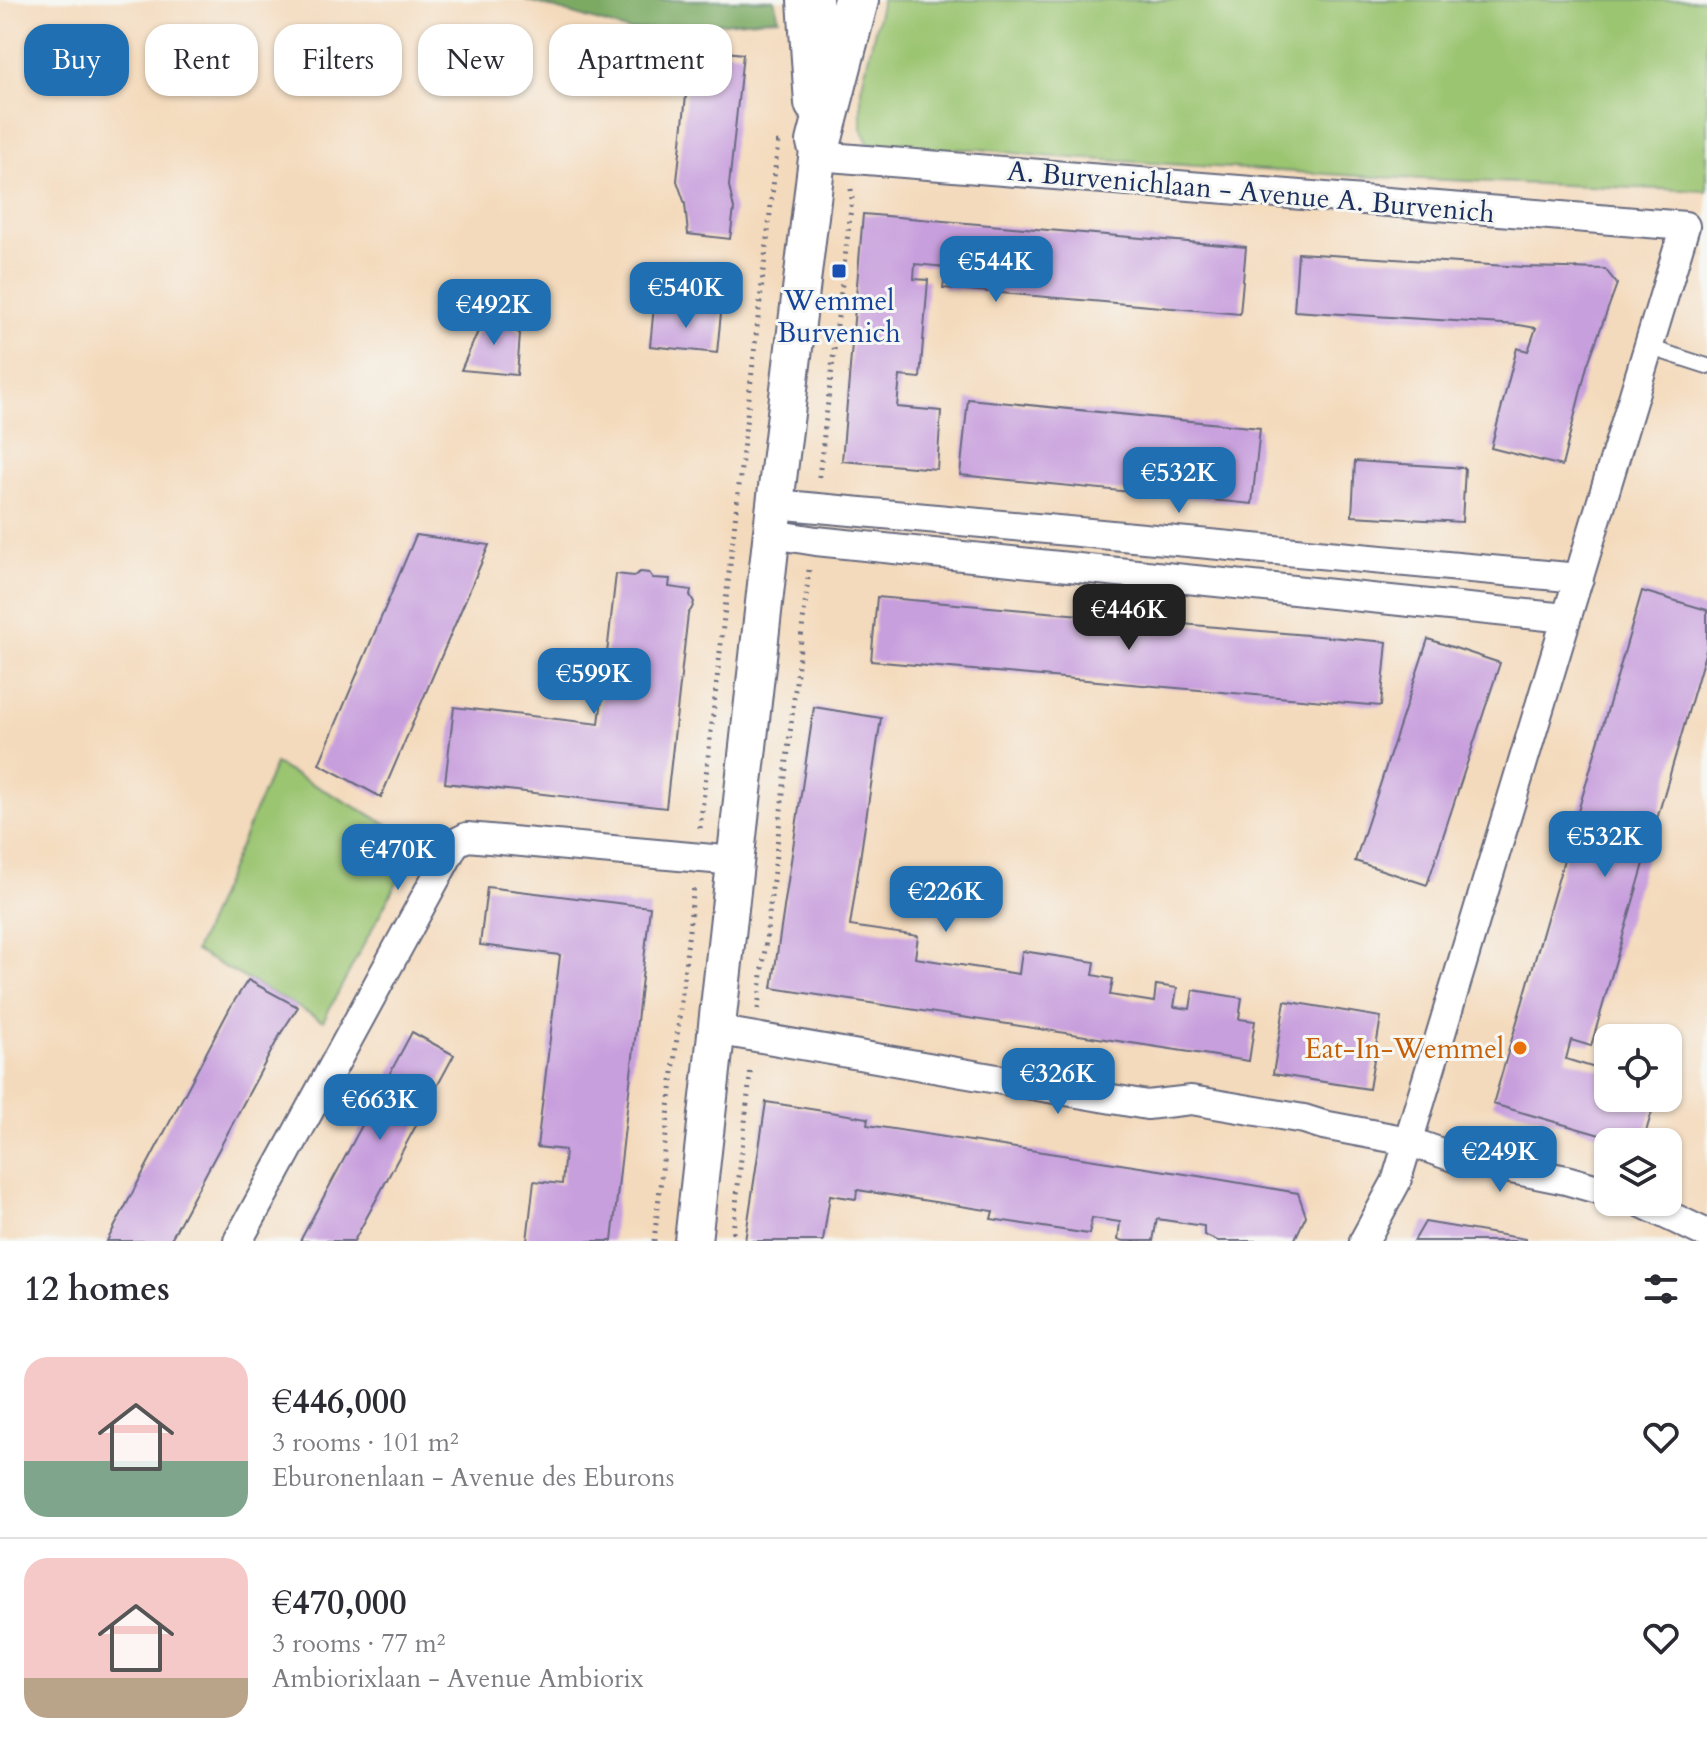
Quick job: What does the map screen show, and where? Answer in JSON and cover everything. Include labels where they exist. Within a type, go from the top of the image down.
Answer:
[{"type":"main road","points":[[810,0],[826,152]]},
{"type":"main road","points":[[826,152],[856,0]]},
{"type":"street","name":"A. Burvenichlaan - Avenue A. Burvenich","points":[[826,152],[1685,226],[1648,347]]},
{"type":"street","points":[[693,1241],[773,519],[826,152]]},
{"type":"street","points":[[1364,1241],[1396,1182],[1648,347]]},
{"type":"street","points":[[773,519],[815,508],[1579,578]]},
{"type":"street","points":[[773,519],[812,540],[1566,618]]},
{"type":"street","points":[[238,1241],[455,843],[467,837],[735,861]]},
{"type":"street","points":[[715,1030],[1147,1105],[1191,1100],[1304,1119],[1408,1141],[1456,1158],[1594,1188]]},
{"type":"street","points":[[1669,1216],[1707,1234]]},
{"type":"lane","points":[[1648,347],[1707,366]]},
{"type":"path","points":[[815,508],[852,199],[852,190],[826,152]]},
{"type":"path","points":[[732,1241],[812,540]]},
{"type":"green space","points":[[526,0],[774,0],[779,18],[710,24],[607,24]]},
{"type":"green space","points":[[882,0],[1707,0],[1707,191],[1374,177],[1040,156],[979,149],[894,149],[868,143],[861,128],[861,89]]},
{"type":"green space","points":[[275,764],[419,841],[323,1021],[195,951]]},
{"type":"building","points":[[732,53],[743,54],[729,186],[734,209],[730,239],[688,234],[685,204],[677,181],[686,96],[732,96]]},
{"type":"building","points":[[863,214],[1246,247],[1240,314],[943,288],[946,267],[915,264],[914,279],[928,280],[920,378],[900,376],[897,407],[941,411],[937,469],[842,461]]},
{"type":"building","points":[[1298,253],[1605,269],[1617,284],[1587,366],[1562,466],[1491,448],[1517,348],[1528,351],[1536,328],[1294,311]]},
{"type":"building","points":[[490,304],[520,334],[517,375],[461,370]]},
{"type":"building","points":[[654,306],[721,313],[717,353],[650,346]]},
{"type":"building","points":[[968,399],[1260,428],[1252,504],[960,475]]},
{"type":"building","points":[[1355,461],[1465,468],[1462,522],[1352,516]]},
{"type":"building","points":[[416,535],[489,545],[381,797],[319,764]]},
{"type":"building","points":[[640,572],[649,573],[653,578],[670,579],[669,587],[691,590],[694,602],[688,614],[666,808],[445,783],[454,707],[599,724],[616,574],[634,576]]},
{"type":"building","points":[[1642,591],[1707,610],[1707,647],[1597,1024],[1594,1024],[1591,1046],[1571,1040],[1566,1059],[1594,1068],[1594,1112],[1652,1112],[1647,1128],[1594,1128],[1594,1133],[1493,1104]]},
{"type":"building","points":[[877,597],[1387,642],[1381,706],[871,661]]},
{"type":"building","points":[[1428,639],[1500,663],[1427,885],[1355,861]]},
{"type":"building","points":[[814,707],[881,718],[850,926],[918,936],[915,958],[1019,974],[1022,951],[1095,962],[1093,975],[1113,979],[1110,995],[1154,1002],[1156,985],[1177,988],[1174,1007],[1190,1009],[1193,990],[1242,998],[1239,1019],[1255,1021],[1249,1061],[772,988]]},
{"type":"building","points":[[487,887],[650,907],[612,1241],[527,1241],[534,1181],[562,1184],[565,1150],[537,1147],[560,955],[480,945]]},
{"type":"building","points":[[248,980],[298,1007],[281,1033],[170,1241],[107,1241],[231,1006]]},
{"type":"building","points":[[1285,1001],[1381,1017],[1369,1089],[1273,1074]]},
{"type":"building","points":[[412,1032],[454,1055],[354,1241],[300,1241]]},
{"type":"building","points":[[766,1102],[868,1118],[867,1125],[1298,1193],[1306,1216],[1294,1241],[1218,1241],[1204,1235],[1204,1226],[1157,1219],[1153,1241],[1125,1241],[1118,1240],[1120,1222],[1092,1218],[1089,1234],[991,1219],[993,1211],[857,1190],[856,1199],[830,1195],[823,1241],[745,1241]]},
{"type":"building","points":[[1425,1222],[1526,1239],[1526,1241],[1414,1241]]},
{"type":"place","name":"Wemmel Burvenich","points":[[839,271]]},
{"type":"place","name":"Eat-In-Wemmel","points":[[1520,1048]]}]
